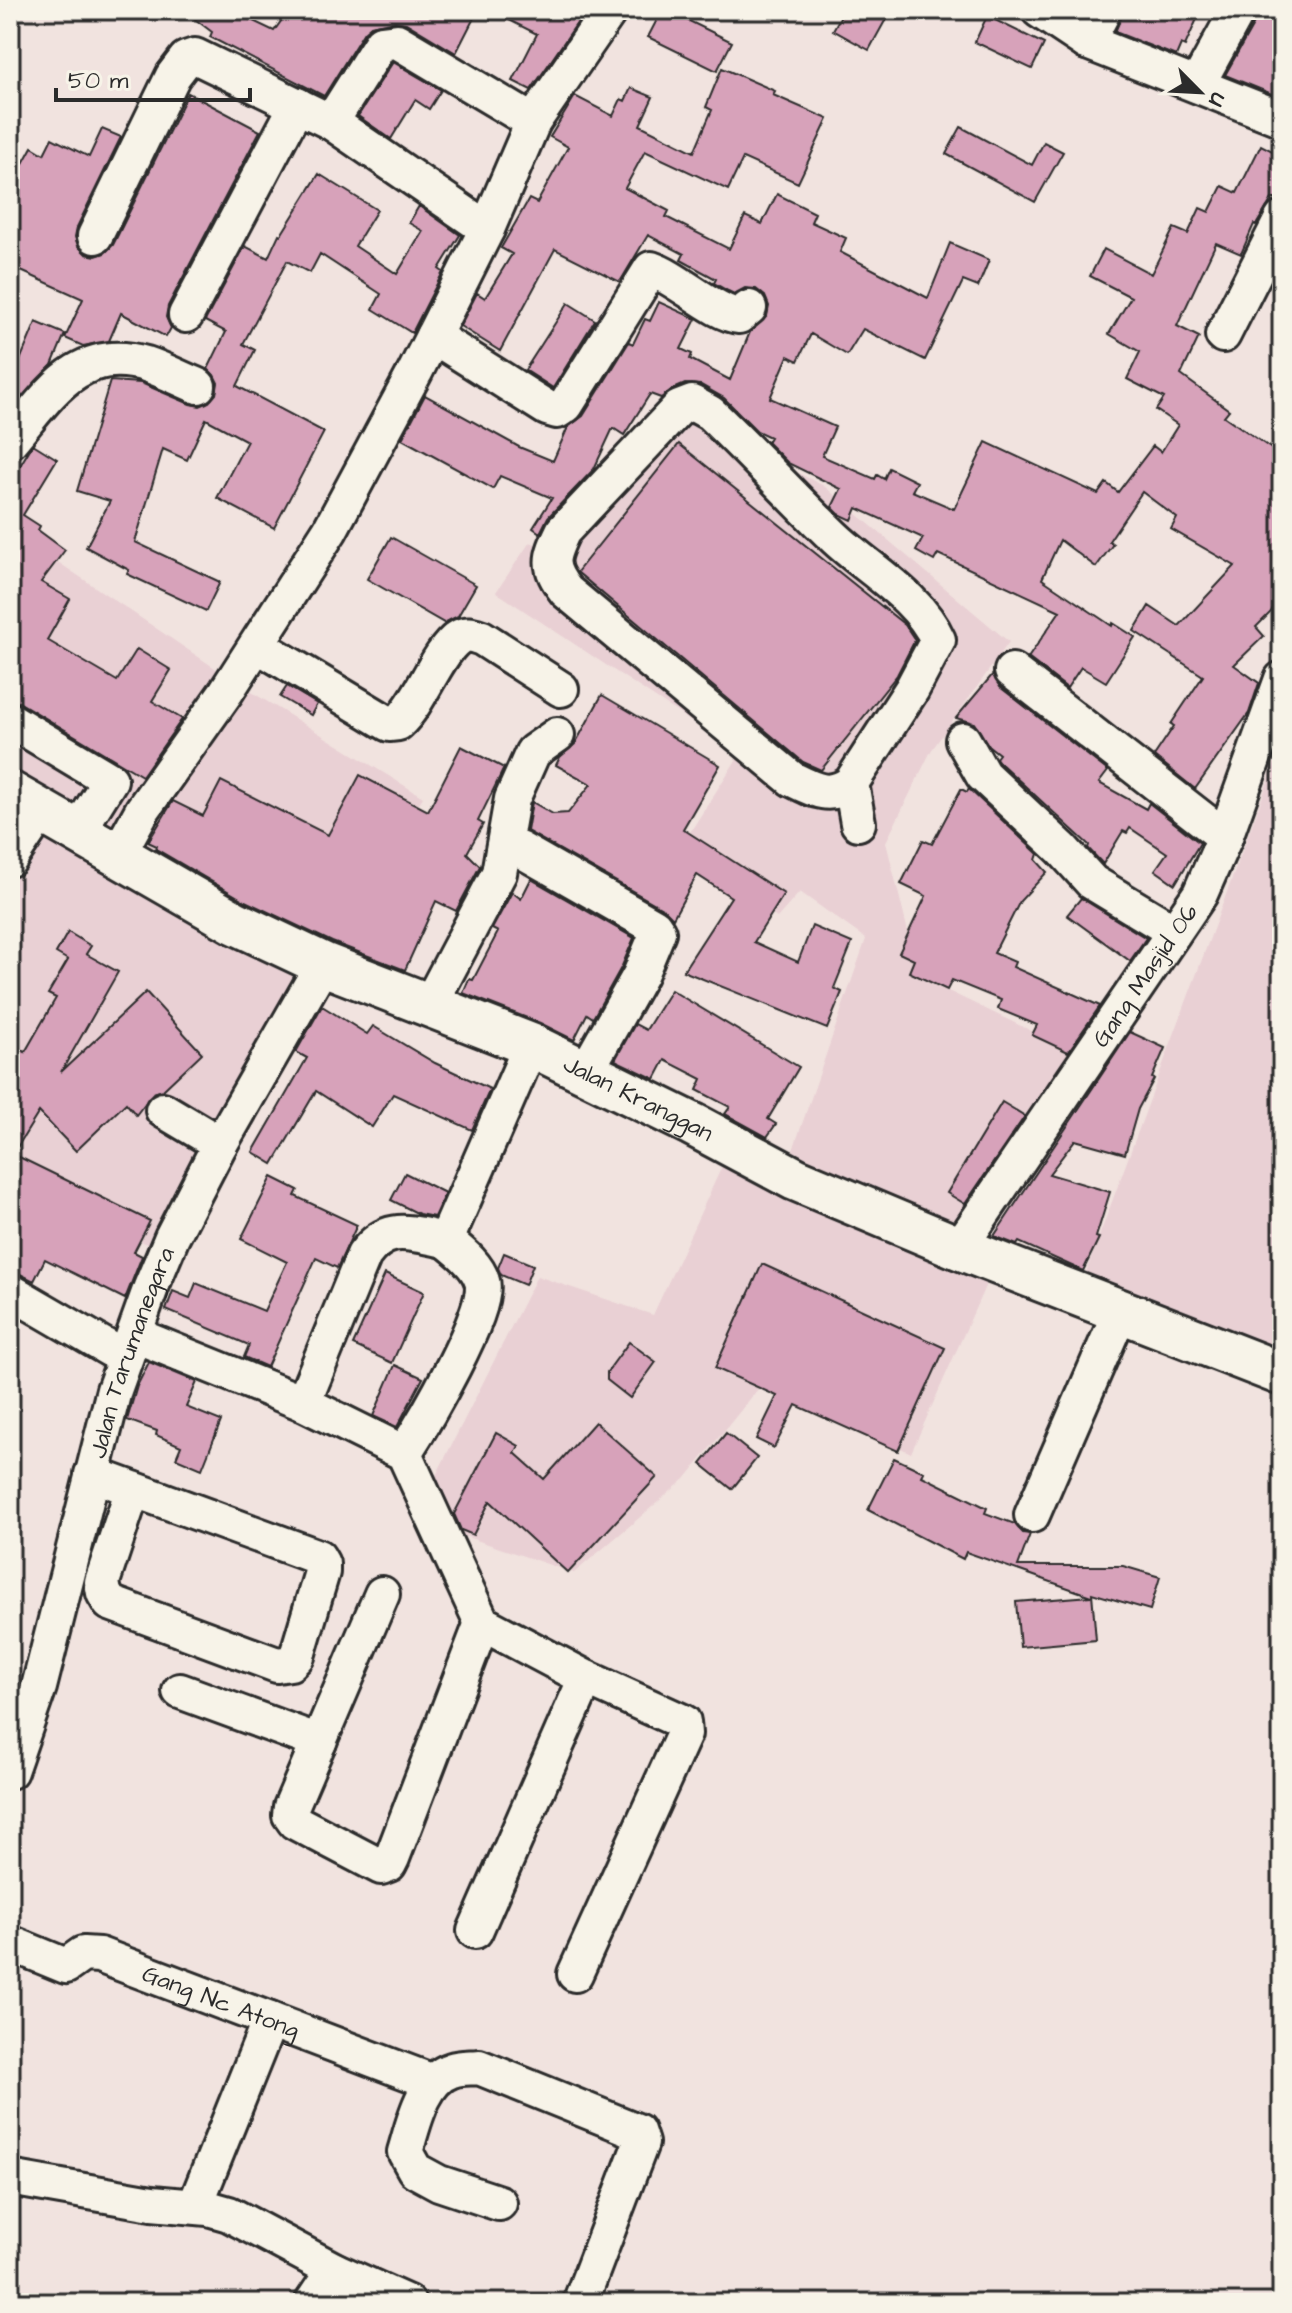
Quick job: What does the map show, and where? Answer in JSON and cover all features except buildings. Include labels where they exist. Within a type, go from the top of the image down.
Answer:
[{"type":"main road","name":"Jalan Kranggan","points":[[26,803],[234,922],[323,964],[531,1045],[692,1124],[765,1165],[959,1248],[1282,1374]]},
{"type":"street","points":[[117,856],[143,809],[257,645],[330,530],[487,229],[533,122],[610,10]]},
{"type":"street","points":[[1039,10],[1087,42],[1282,119]]},
{"type":"street","points":[[1087,42],[1104,10]]},
{"type":"street","points":[[1197,85],[1238,10]]},
{"type":"street","points":[[331,122],[381,43],[397,41],[533,122]]},
{"type":"street","points":[[95,236],[173,76],[186,59],[195,56],[331,122],[487,229]]},
{"type":"street","points":[[186,315],[297,105]]},
{"type":"street","points":[[1223,335],[1282,219]]},
{"type":"street","points":[[433,336],[547,408],[557,411],[566,405],[651,269],[688,288],[729,315],[739,316],[749,308]]},
{"type":"street","points":[[10,441],[60,383],[81,366],[102,360],[126,360],[198,386]]},
{"type":"street","points":[[851,783],[839,792],[809,788],[792,779],[566,591],[552,573],[552,554],[563,531],[679,408],[692,403],[710,413],[834,537],[917,607],[933,628],[938,640],[936,646],[851,783],[858,823]]},
{"type":"street","points":[[257,645],[389,724],[398,723],[408,714],[450,647],[459,637],[470,634],[482,638],[561,689]]},
{"type":"street","points":[[1012,671],[1225,837]]},
{"type":"street","name":"Gang Masjid 06","points":[[959,1248],[1200,894],[1225,837],[1282,679]]},
{"type":"street","points":[[10,720],[110,780],[77,833]]},
{"type":"street","points":[[429,1006],[499,873],[512,799],[533,752],[557,735]]},
{"type":"street","points":[[963,740],[983,775],[1062,849],[1092,882],[1173,931]]},
{"type":"street","points":[[10,859],[26,803]]},
{"type":"street","points":[[519,849],[654,926],[658,932],[640,975],[586,1071]]},
{"type":"street","name":"Jalan Tarumanegara","points":[[10,1771],[39,1687],[92,1474],[130,1347],[172,1237],[220,1144],[323,964]]},
{"type":"street","points":[[446,1240],[531,1045]]},
{"type":"street","points":[[163,1110],[220,1144]]},
{"type":"street","points":[[303,1403],[364,1255],[372,1243],[396,1232],[446,1240],[474,1268],[483,1282],[480,1312],[422,1426],[404,1453]]},
{"type":"street","points":[[10,1291],[130,1347],[303,1403],[404,1453],[482,1623],[586,1678],[683,1722],[685,1727],[575,1974]]},
{"type":"street","points":[[1032,1515],[1121,1310]]},
{"type":"street","points":[[92,1474],[133,1489],[318,1557],[322,1572],[297,1656],[290,1663],[277,1665],[110,1603],[102,1582],[133,1489]]},
{"type":"street","points":[[382,1594],[290,1815],[295,1822],[385,1867],[392,1858],[482,1623]]},
{"type":"street","points":[[475,1931],[586,1678]]},
{"type":"street","points":[[180,1691],[319,1742]]},
{"type":"street","name":"Gang Nc Atong","points":[[10,1943],[66,1966],[83,1954],[99,1955],[433,2082]]},
{"type":"street","points":[[195,2206],[270,2020]]},
{"type":"street","points":[[499,2203],[439,2183],[415,2170],[405,2152],[414,2122],[433,2082],[451,2070],[479,2067],[637,2131],[641,2143],[580,2303]]},
{"type":"street","points":[[10,2178],[229,2214],[334,2270],[408,2303]]},
{"type":"street","points":[[312,2303],[334,2270]]},
{"type":"shaded area","points":[[664,406],[824,486],[1009,642],[931,751],[886,842],[919,977],[1094,1061],[973,1234],[1003,1246],[911,1453],[763,1383],[685,1479],[574,1573],[414,1519],[537,1276],[653,1315],[738,1132],[791,1156],[866,939],[800,892],[777,918],[678,851],[740,754],[496,592],[530,542],[570,557]]},
{"type":"shaded area","points":[[55,560],[237,683],[423,797],[222,1116],[153,1247],[10,1176],[10,635]]},
{"type":"shaded area","points":[[1282,744],[1282,1363],[1084,1277]]}]
